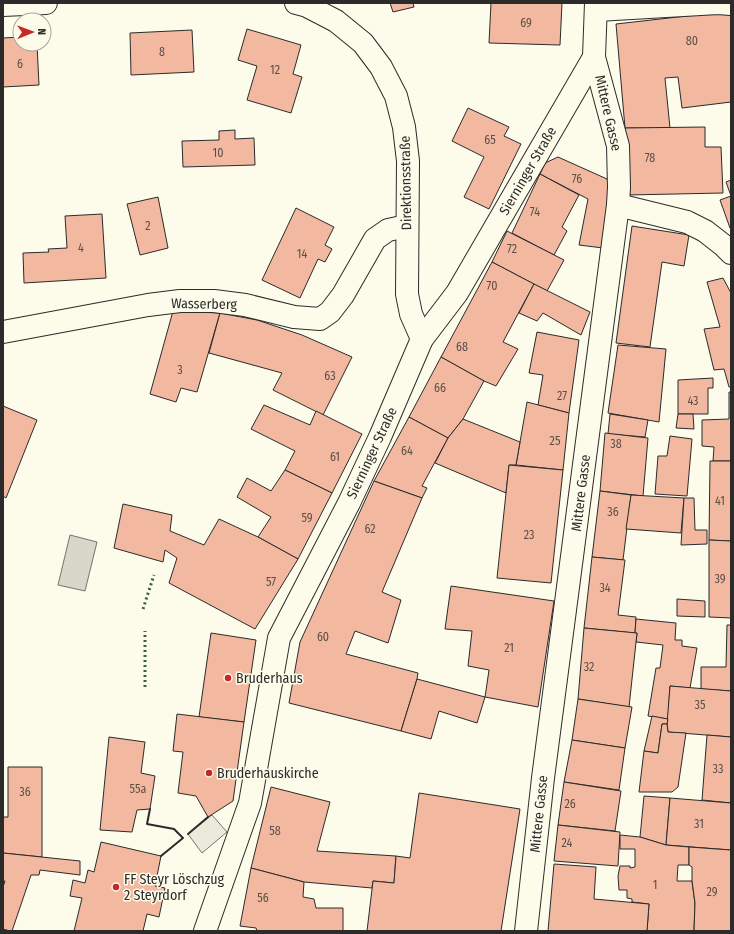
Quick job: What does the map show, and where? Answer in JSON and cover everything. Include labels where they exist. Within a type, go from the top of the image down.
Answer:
[{"type":"street","points":[[3,4],[46,3]]},
{"type":"street","name":"Direktionsstraße","points":[[296,3],[307,6],[336,21],[363,43],[381,67],[396,96],[404,127],[408,161],[407,294],[411,314],[422,339]]},
{"type":"street","points":[[597,7],[731,4]]},
{"type":"street","name":"Sierninger Straße","points":[[205,931],[250,803],[279,638],[349,503],[380,437],[422,339],[457,293],[594,58],[597,7]]},
{"type":"street","name":"Mittere Gasse","points":[[526,931],[543,778],[619,196],[618,146],[594,58]]},
{"type":"street","points":[[619,196],[687,222],[717,240],[731,253]]},
{"type":"street","name":"Wasserberg","points":[[3,332],[148,305],[180,301],[214,301],[245,305],[294,317],[320,319],[330,312],[343,295],[375,239],[388,230],[407,226]]},
{"type":"shaded area","points":[[70,535],[97,542],[85,591],[58,585]]},
{"type":"shaded area","points":[[212,815],[227,832],[202,853],[188,834]]},
{"type":"building","points":[[390,3],[413,3],[414,7],[393,12]]},
{"type":"building","points":[[491,3],[562,3],[560,45],[489,43]]},
{"type":"building","points":[[713,13],[731,14],[731,102],[682,108],[678,77],[665,78],[670,128],[625,128],[616,24]]},
{"type":"building","points":[[247,29],[301,45],[293,74],[302,77],[291,113],[247,100],[257,66],[238,60]]},
{"type":"building","points":[[192,30],[194,72],[131,75],[130,33]]},
{"type":"building","points":[[12,37],[12,52],[37,52],[39,85],[3,87],[3,38]]},
{"type":"building","points":[[468,108],[509,127],[504,136],[521,144],[489,209],[464,197],[484,157],[452,141]]},
{"type":"building","points":[[705,127],[705,147],[721,147],[723,193],[627,195],[625,128]]},
{"type":"building","points":[[235,130],[235,139],[254,138],[255,165],[183,167],[182,141],[219,140],[219,131]]},
{"type":"building","points":[[558,157],[607,179],[613,193],[603,248],[579,245],[588,199],[540,174],[545,163]]},
{"type":"building","points":[[540,174],[579,195],[562,227],[567,231],[554,255],[512,233]]},
{"type":"building","points":[[731,180],[731,196],[726,182]]},
{"type":"building","points":[[731,196],[731,228],[730,228],[720,200]]},
{"type":"building","points":[[158,197],[168,248],[140,255],[127,204]]},
{"type":"building","points":[[296,208],[334,227],[325,245],[332,249],[325,262],[318,259],[300,298],[262,280]]},
{"type":"building","points":[[102,214],[106,278],[24,283],[23,253],[49,252],[48,249],[67,248],[65,216]]},
{"type":"building","points":[[632,226],[689,235],[684,266],[662,262],[650,347],[616,343]]},
{"type":"building","points":[[507,231],[564,260],[547,291],[492,262]]},
{"type":"building","points":[[492,262],[534,284],[503,342],[518,349],[496,386],[441,357]]},
{"type":"building","points":[[723,278],[731,293],[731,387],[729,387],[724,369],[714,370],[704,329],[720,327],[707,282]]},
{"type":"building","points":[[534,284],[590,312],[581,335],[543,313],[537,321],[519,313]]},
{"type":"building","points":[[173,311],[220,313],[197,392],[181,388],[176,402],[150,394]]},
{"type":"building","points":[[220,313],[257,320],[302,335],[352,357],[323,415],[273,390],[282,373],[209,353]]},
{"type":"building","points":[[537,332],[579,340],[569,413],[538,405],[543,375],[529,373]]},
{"type":"building","points":[[618,345],[666,349],[659,422],[608,413]]},
{"type":"building","points":[[441,357],[484,381],[463,419],[448,438],[409,417]]},
{"type":"building","points":[[713,378],[713,388],[708,388],[708,414],[678,414],[678,380]]},
{"type":"building","points":[[729,392],[731,392],[731,461],[713,461],[714,447],[702,446],[702,420],[729,419]]},
{"type":"building","points":[[527,402],[569,413],[563,470],[516,465]]},
{"type":"building","points":[[264,405],[310,425],[316,411],[362,434],[332,493],[285,470],[295,451],[251,429]]},
{"type":"building","points":[[3,406],[37,420],[6,498],[3,496]]},
{"type":"building","points":[[610,414],[648,420],[645,437],[608,434]]},
{"type":"building","points":[[678,414],[693,414],[694,429],[676,428]]},
{"type":"building","points":[[409,417],[448,438],[422,486],[427,488],[422,498],[374,481]]},
{"type":"building","points":[[463,419],[520,442],[516,465],[509,465],[506,493],[435,463],[448,438]]},
{"type":"building","points":[[605,433],[648,438],[643,496],[600,491]]},
{"type":"building","points":[[670,436],[692,439],[687,496],[655,494],[658,456],[667,456]]},
{"type":"building","points":[[710,461],[731,461],[731,541],[709,540]]},
{"type":"building","points":[[509,465],[563,470],[551,583],[497,578]]},
{"type":"building","points":[[285,470],[332,493],[298,559],[258,537],[271,517],[237,497],[247,478],[271,491]]},
{"type":"building","points":[[374,481],[422,498],[382,592],[401,600],[388,643],[355,631],[346,654],[418,673],[401,731],[289,703],[300,642]]},
{"type":"building","points":[[600,491],[631,495],[623,560],[592,557]]},
{"type":"building","points":[[631,495],[684,498],[681,533],[626,529]]},
{"type":"building","points":[[684,498],[694,498],[695,530],[707,530],[707,544],[681,545]]},
{"type":"building","points":[[123,504],[172,515],[170,531],[204,545],[219,519],[258,537],[298,559],[255,629],[169,583],[177,558],[165,550],[163,562],[114,548]]},
{"type":"building","points":[[709,540],[731,541],[731,618],[709,617]]},
{"type":"building","points":[[592,557],[625,560],[618,615],[636,617],[635,633],[584,628]]},
{"type":"building","points":[[451,586],[554,601],[538,707],[485,697],[489,670],[468,666],[472,631],[445,629]]},
{"type":"building","points":[[677,599],[705,601],[705,617],[677,616]]},
{"type":"building","points":[[636,619],[676,623],[675,640],[682,640],[682,646],[697,648],[690,688],[670,686],[668,719],[648,716],[656,668],[660,668],[663,645],[636,642]]},
{"type":"building","points":[[727,625],[731,625],[731,691],[701,689],[701,667],[726,667]]},
{"type":"building","points":[[584,628],[637,633],[629,707],[578,699]]},
{"type":"building","name":"Bruderhaus","points":[[211,633],[256,640],[244,722],[199,717]]},
{"type":"building","points":[[417,679],[485,697],[477,723],[439,711],[431,739],[401,731]]},
{"type":"building","points":[[670,686],[731,691],[731,737],[668,732],[667,724]]},
{"type":"building","points":[[578,699],[632,707],[625,748],[572,740]]},
{"type":"building","name":"Bruderhauskirche","points":[[177,714],[244,722],[233,801],[208,817],[196,796],[178,793],[183,752],[173,751]]},
{"type":"building","points":[[652,716],[668,719],[667,724],[662,724],[658,753],[644,751]]},
{"type":"building","points":[[662,724],[667,724],[668,732],[686,733],[678,787],[672,792],[639,792],[644,751],[658,753]]},
{"type":"building","points":[[707,735],[731,737],[731,803],[702,800]]},
{"type":"building","points":[[109,737],[145,742],[141,773],[155,776],[150,809],[137,810],[132,832],[100,830]]},
{"type":"building","points":[[572,740],[625,748],[619,790],[564,782]]},
{"type":"building","points":[[8,767],[42,767],[42,857],[3,853],[3,817],[8,817]]},
{"type":"building","points":[[564,782],[621,791],[615,831],[558,825]]},
{"type":"building","points":[[271,787],[330,802],[317,851],[396,856],[394,883],[373,881],[372,888],[304,882],[251,868]]},
{"type":"building","points":[[419,793],[520,809],[501,931],[367,931],[373,881],[394,883],[396,856],[410,858]]},
{"type":"building","points":[[644,796],[670,798],[666,845],[640,837]]},
{"type":"building","points":[[670,798],[731,803],[731,850],[666,845]]},
{"type":"building","points":[[558,825],[620,832],[618,866],[554,861]]},
{"type":"building","points":[[620,835],[640,837],[666,845],[689,847],[689,865],[678,865],[677,881],[692,881],[695,903],[694,931],[647,931],[649,904],[632,902],[632,899],[627,898],[627,890],[619,890],[618,876],[620,866],[630,866],[630,868],[635,867],[635,849],[620,849]]},
{"type":"building","name":"FF Steyr Löschzug 2 Steyrdorf","points":[[101,842],[161,856],[155,886],[165,888],[159,917],[147,914],[143,931],[74,931],[82,898],[70,896],[73,880],[85,883],[88,870],[94,872]]},
{"type":"building","points":[[689,847],[731,850],[731,931],[694,931],[695,903],[692,867],[689,865]]},
{"type":"building","points":[[3,853],[80,861],[80,875],[40,870],[39,875],[31,875],[12,931],[3,929],[3,887],[5,881],[3,881]]},
{"type":"building","points":[[554,864],[596,867],[594,899],[649,904],[647,931],[548,931]]},
{"type":"building","points":[[251,868],[304,882],[303,897],[314,899],[316,908],[343,908],[343,931],[257,931],[256,928],[240,926]]},
{"type":"hedge","points":[[143,609],[154,575]]},
{"type":"hedge","points":[[145,631],[145,687]]},
{"type":"wall","points":[[150,809],[147,824],[174,829],[183,838],[161,856]]},
{"type":"wall","points":[[188,834],[208,817]]},
{"type":"place","name":"Bruderhaus","points":[[228,678]]},
{"type":"place","name":"Bruderhauskirche","points":[[209,773]]},
{"type":"place","name":"FF Steyr Löschzug 2 Steyrdorf","points":[[116,887]]}]
